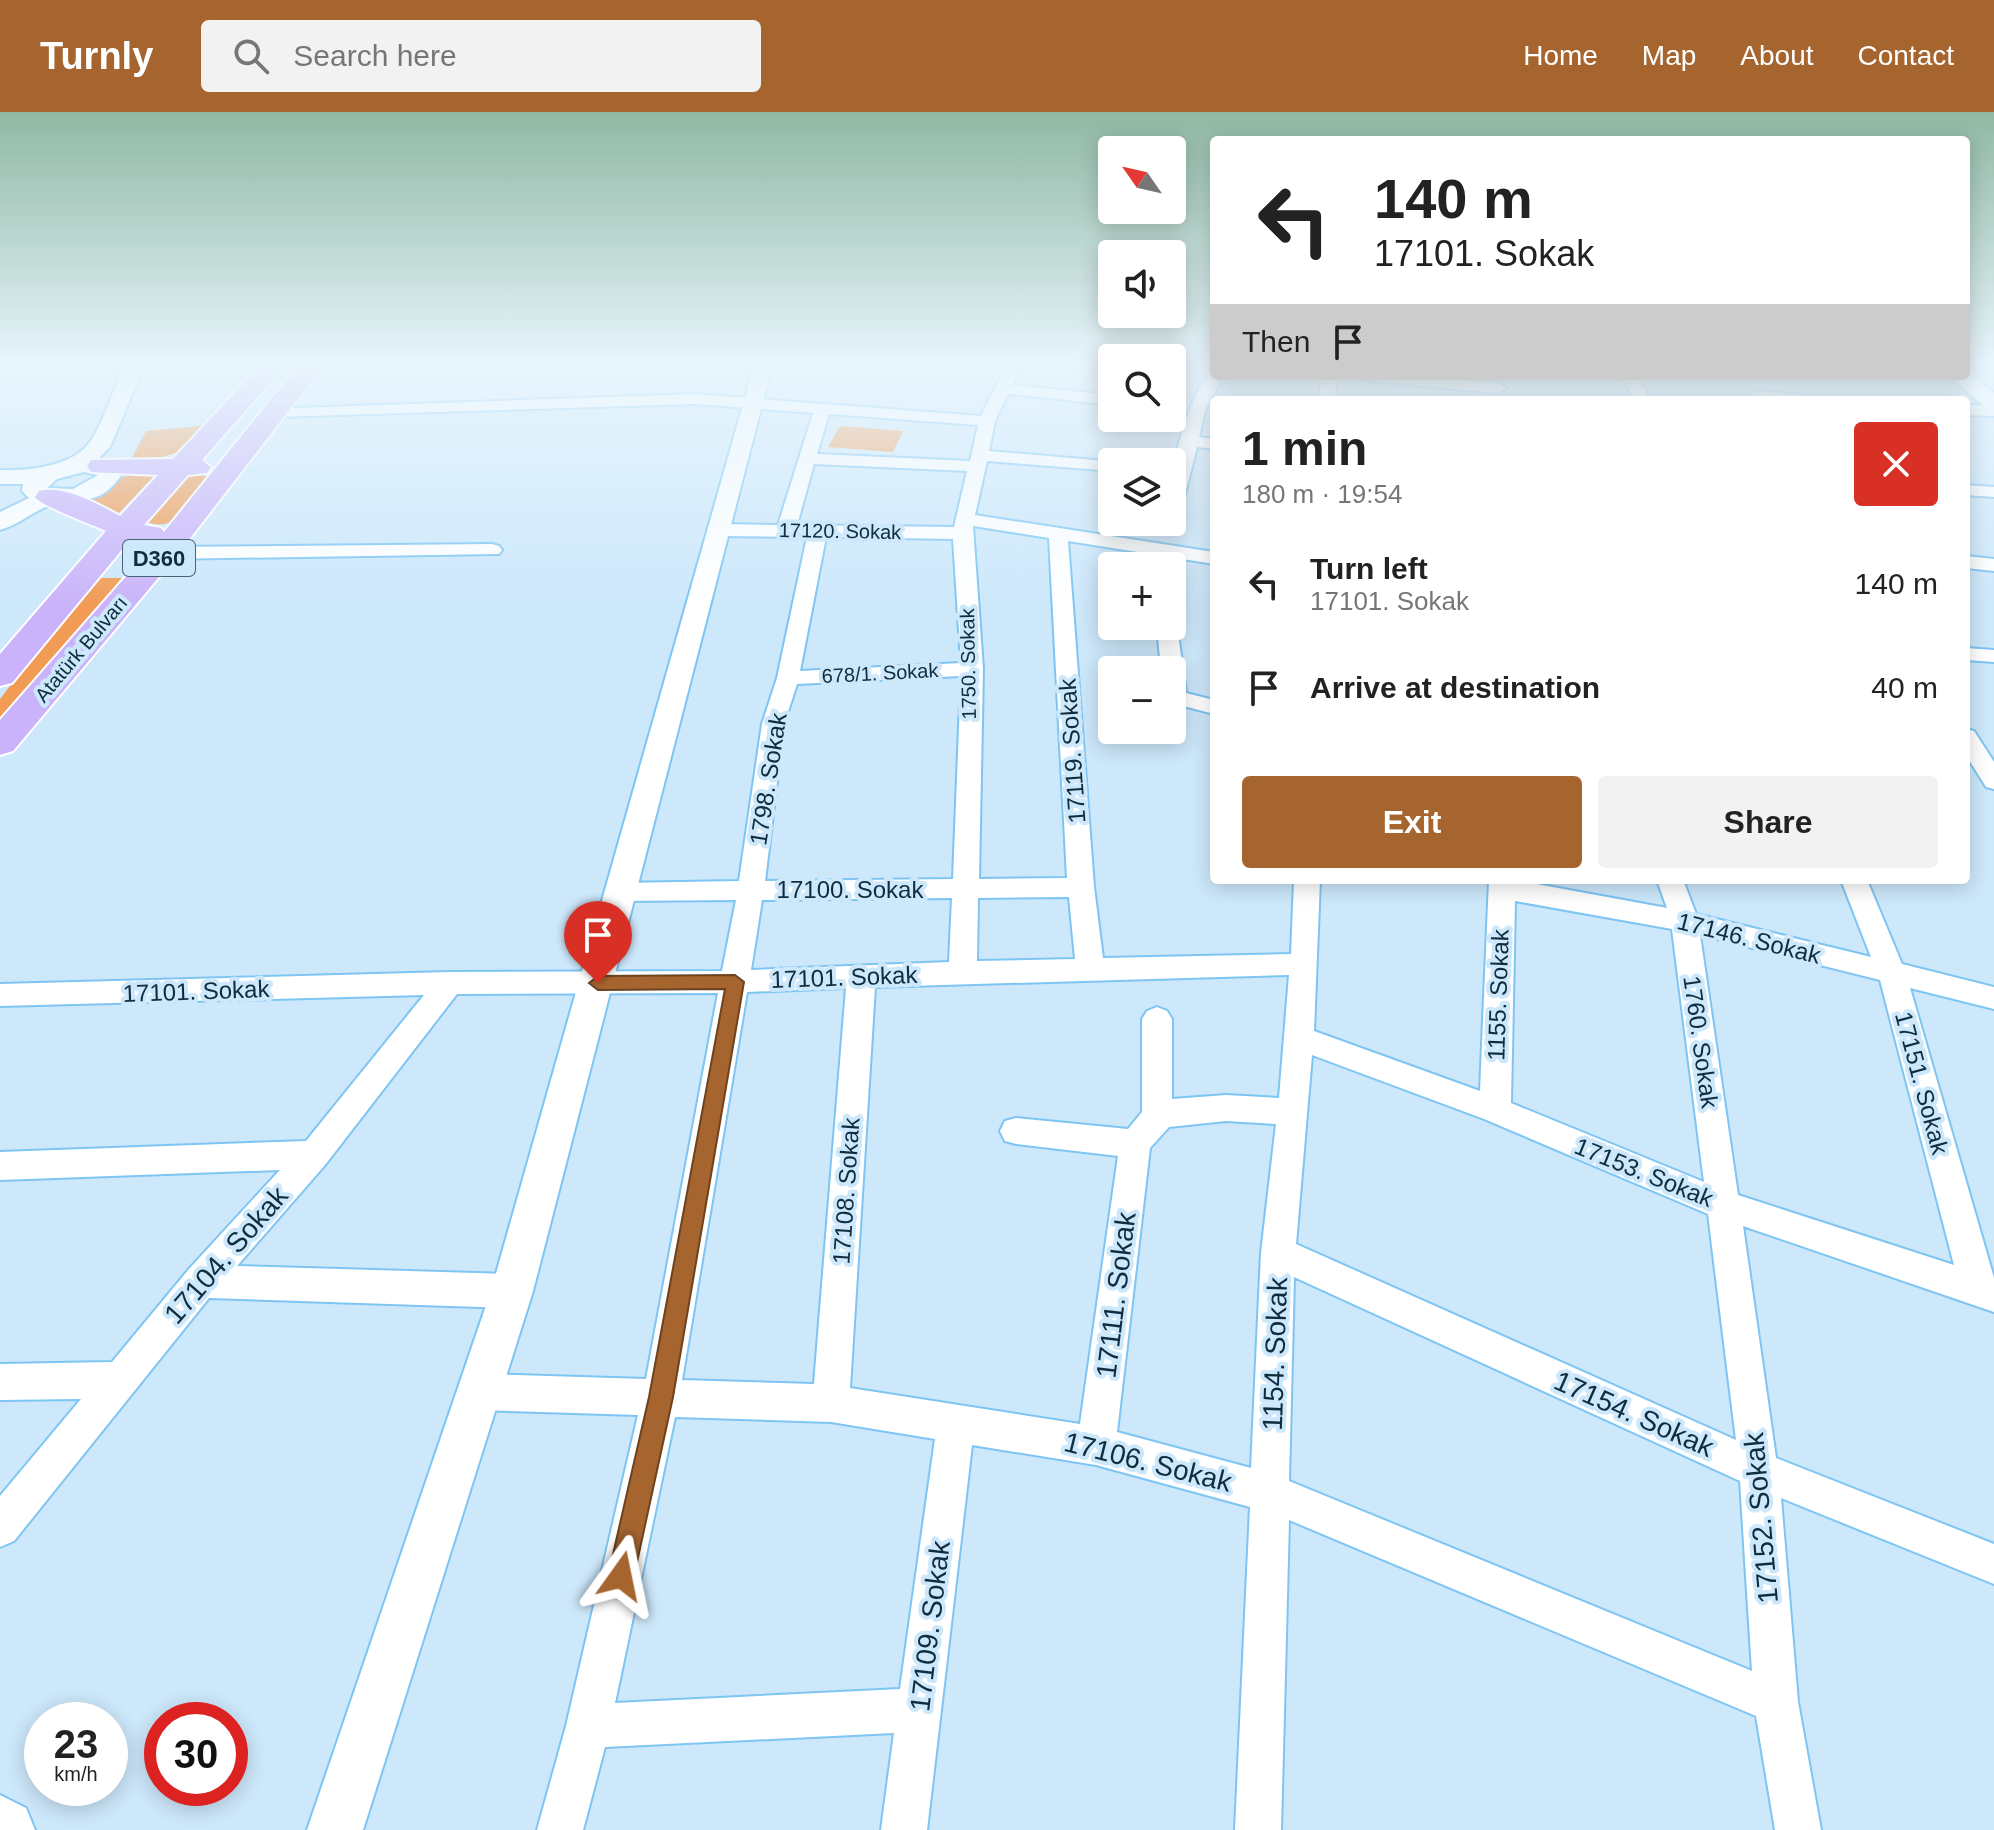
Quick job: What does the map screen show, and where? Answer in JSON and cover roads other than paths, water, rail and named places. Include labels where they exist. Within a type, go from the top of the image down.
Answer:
[{"type":"highway","name":"Atatürk Bulvarı","points":[[0,676],[124,528],[199,446]]},
{"type":"highway","name":"Atatürk Bulvarı","points":[[0,743],[163,553],[248,446]]},
{"type":"highway","points":[[101,466],[180,467],[227,473]]},
{"type":"highway","points":[[44,496],[143,535],[158,534],[187,523]]},
{"type":"main road","points":[[44,496],[34,491],[39,480],[99,446]]},
{"type":"main road","points":[[101,466],[110,446]]},
{"type":"main road","points":[[101,466],[111,473],[101,485],[76,494],[44,496],[0,479],[101,466]]},
{"type":"main road","points":[[0,522],[44,496]]},
{"type":"street","points":[[335,1830],[512,1291],[598,983],[619,892],[740,446]]},
{"type":"street","points":[[786,530],[810,446]]},
{"type":"street","name":"1750. Sokak","points":[[963,972],[972,669],[963,526],[981,446]]},
{"type":"street","points":[[806,459],[978,460],[1098,465]]},
{"type":"street","points":[[1970,490],[1994,492]]},
{"type":"street","name":"17120. Sokak","points":[[718,530],[818,531],[963,526],[1058,532],[1142,552]]},
{"type":"street","name":"1798. Sokak","points":[[560,1830],[588,1726],[661,1397],[751,889],[773,724],[788,678],[818,531]]},
{"type":"street","name":"17119. Sokak","points":[[1058,532],[1081,887],[1090,970]]},
{"type":"street","points":[[163,553],[492,550]]},
{"type":"street","name":"17120. Sokak","points":[[1186,557],[1210,558]]},
{"type":"street","points":[[1970,562],[1994,565]]},
{"type":"street","points":[[1169,640],[1175,696],[1190,703],[1210,706]]},
{"type":"street","points":[[1970,654],[1994,656]]},
{"type":"street","name":"678/1. Sokak","points":[[788,678],[972,669]]},
{"type":"street","points":[[1970,742],[1994,781]]},
{"type":"street","name":"1154. Sokak","points":[[1258,1830],[1278,1253],[1293,1113],[1307,884]]},
{"type":"street","name":"17146. Sokak","points":[[1502,884],[1685,921],[1994,998]]},
{"type":"street","name":"1155. Sokak","points":[[1495,1110],[1502,884]]},
{"type":"street","name":"1760. Sokak","points":[[1671,884],[1685,921],[1724,1205]]},
{"type":"street","name":"17151. Sokak","points":[[1856,884],[1892,974],[1986,1293]]},
{"type":"street","name":"17100. Sokak","points":[[619,892],[1081,887]]},
{"type":"street","name":"17101. Sokak","points":[[0,995],[449,983],[735,982],[963,972],[1304,964]]},
{"type":"street","name":"17108. Sokak","points":[[831,1403],[861,978]]},
{"type":"street","name":"17104. Sokak","points":[[0,1527],[201,1281],[314,1155],[449,983]]},
{"type":"street","points":[[1157,1019],[1157,1117]]},
{"type":"street","name":"17153. Sokak","points":[[1297,1037],[1495,1110],[1724,1205],[1986,1293]]},
{"type":"street","points":[[1016,1131],[1135,1144],[1157,1117],[1183,1111],[1268,1109],[1293,1113]]},
{"type":"street","name":"17111. Sokak","points":[[1096,1446],[1135,1144]]},
{"type":"street","points":[[0,1166],[314,1155]]},
{"type":"street","name":"17152. Sokak","points":[[1724,1205],[1759,1470],[1776,1702],[1798,1830]]},
{"type":"street","name":"17154. Sokak","points":[[1278,1253],[1759,1470],[1994,1564]]},
{"type":"street","points":[[201,1281],[512,1291]]},
{"type":"street","points":[[0,1382],[120,1380]]},
{"type":"street","name":"17106. Sokak","points":[[480,1392],[831,1403],[1096,1446],[1271,1493],[1776,1702]]},
{"type":"street","name":"17109. Sokak","points":[[904,1830],[956,1422]]},
{"type":"street","points":[[588,1726],[919,1710]]}]
